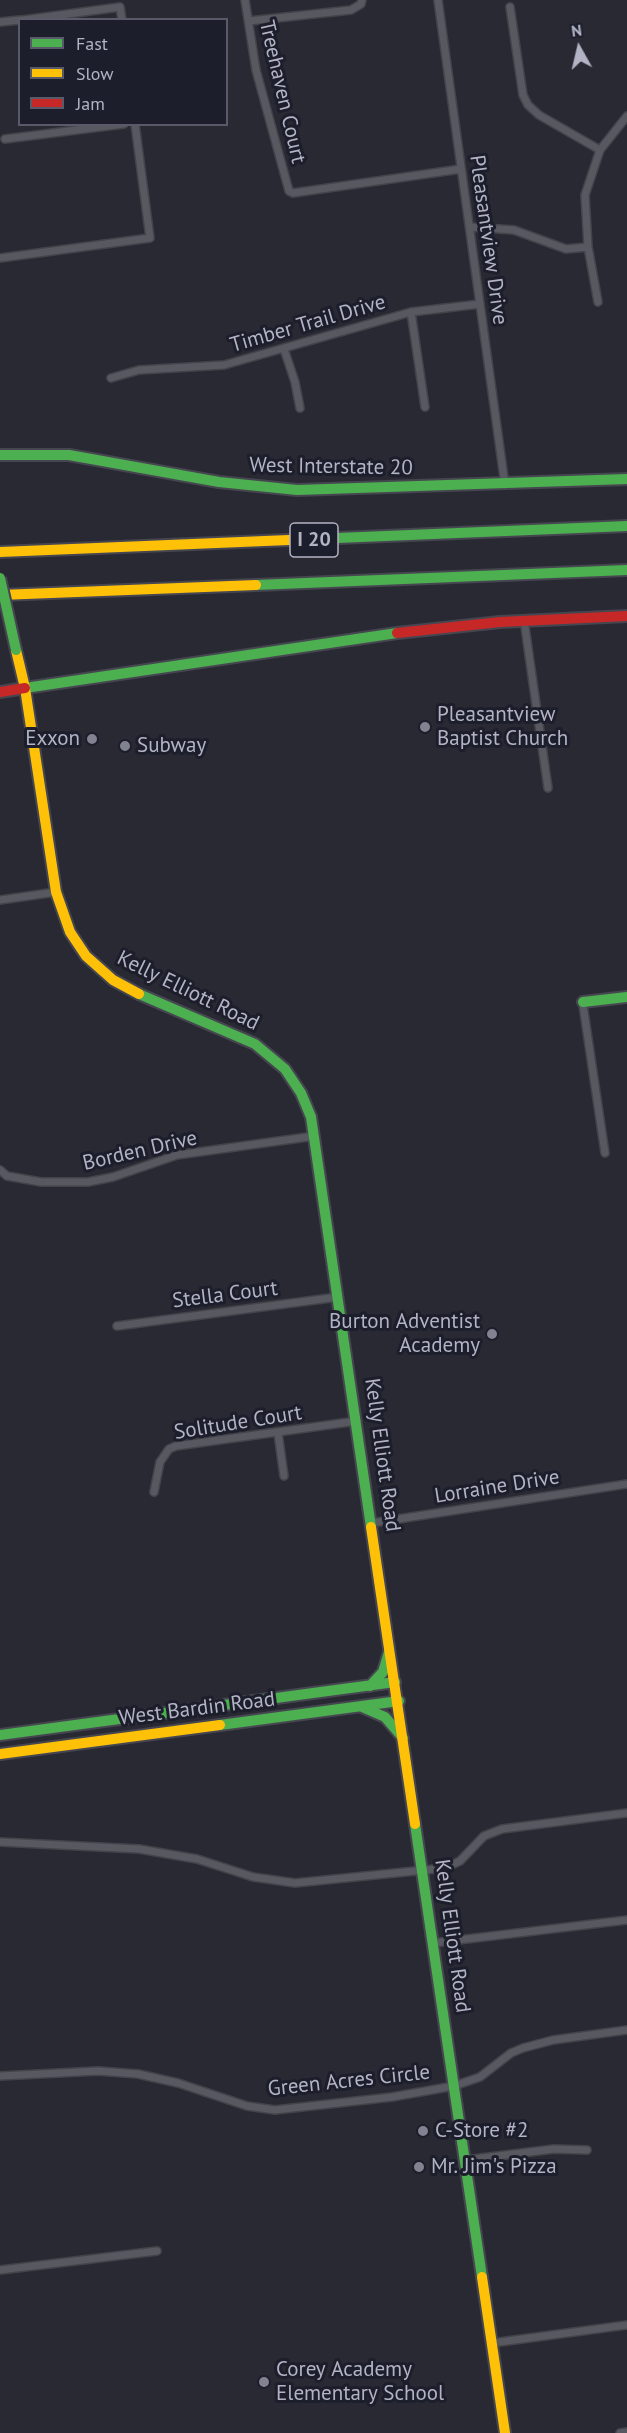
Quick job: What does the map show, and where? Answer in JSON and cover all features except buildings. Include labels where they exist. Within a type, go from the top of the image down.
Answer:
[{"type":"main road","name":"West Interstate 20","points":[[0,455],[69,455],[219,482],[297,490],[505,485],[627,479]]},
{"type":"main road","name":"I 20","points":[[0,552],[627,526]]},
{"type":"main road","name":"I 20","points":[[0,595],[627,570]]},
{"type":"main road","name":"Kelly Elliott Road","points":[[0,578],[25,688],[56,892],[70,932],[98,969],[146,997],[240,1036],[273,1058],[285,1069],[301,1093],[315,1136],[505,2433]]},
{"type":"main road","points":[[0,692],[422,629],[525,620],[627,616]]},
{"type":"main road","points":[[583,1003],[627,997]]},
{"type":"main road","points":[[370,1686],[383,1672],[390,1648]]},
{"type":"main road","name":"West Bardin Road","points":[[0,1735],[395,1682]]},
{"type":"main road","name":"West Bardin Road","points":[[0,1754],[399,1701]]},
{"type":"main road","points":[[362,1707],[385,1717],[405,1741]]},
{"type":"street","name":"Treehaven Court","points":[[246,0],[256,70],[289,191],[293,193],[461,169]]},
{"type":"street","points":[[249,21],[351,10],[361,4],[362,0]]},
{"type":"street","name":"Pleasantview Drive","points":[[438,0],[505,485]]},
{"type":"street","points":[[36,18],[120,7],[122,18]]},
{"type":"street","points":[[510,7],[523,95],[528,105],[539,114],[600,150]]},
{"type":"street","points":[[0,22],[18,20]]},
{"type":"street","points":[[598,302],[588,247],[585,195],[600,150],[627,116]]},
{"type":"street","points":[[5,139],[108,126]]},
{"type":"street","points":[[0,258],[150,238],[135,126]]},
{"type":"street","points":[[470,227],[514,230],[566,249],[588,247]]},
{"type":"street","name":"Timber Trail Drive","points":[[111,378],[139,369],[224,365],[284,349],[343,329],[411,312],[480,304]]},
{"type":"street","points":[[411,312],[425,407]]},
{"type":"street","points":[[284,349],[295,382],[300,408]]},
{"type":"street","points":[[525,620],[548,788]]},
{"type":"street","points":[[0,900],[56,892]]},
{"type":"street","points":[[583,1003],[605,1154]]},
{"type":"street","name":"Borden Drive","points":[[0,1170],[4,1177],[41,1182],[88,1182],[113,1177],[177,1155],[315,1136]]},
{"type":"street","name":"Stella Court","points":[[117,1326],[338,1297]]},
{"type":"street","name":"Solitude Court","points":[[154,1492],[160,1462],[169,1449],[357,1421]]},
{"type":"street","points":[[278,1433],[284,1476]]},
{"type":"street","name":"Lorraine Drive","points":[[372,1523],[627,1484]]},
{"type":"street","points":[[0,1842],[139,1849],[197,1859],[276,1882],[295,1883],[445,1868],[460,1861],[484,1836],[502,1829],[627,1813]]},
{"type":"street","points":[[433,1943],[627,1920]]},
{"type":"street","name":"Green Acres Circle","points":[[0,2076],[98,2071],[138,2074],[178,2083],[247,2106],[275,2110],[392,2097],[454,2086],[480,2077],[511,2053],[523,2048],[553,2040],[627,2030]]},
{"type":"street","points":[[465,2160],[554,2149],[587,2150]]},
{"type":"street","points":[[0,2271],[157,2251]]},
{"type":"street","points":[[492,2343],[627,2325]]},
{"type":"street","points":[[620,2433],[627,2432]]},
{"type":"traffic: fast","points":[[0,455],[69,455],[219,482],[297,490],[627,479]]},
{"type":"traffic: fast","points":[[313,539],[627,526]]},
{"type":"traffic: fast","points":[[256,585],[627,570]]},
{"type":"traffic: fast","points":[[0,578],[16,650]]},
{"type":"traffic: fast","points":[[25,688],[397,633]]},
{"type":"traffic: fast","points":[[139,994],[255,1044],[285,1069],[301,1093],[311,1117],[371,1527]]},
{"type":"traffic: fast","points":[[583,1002],[627,997]]},
{"type":"traffic: fast","points":[[370,1686],[383,1672],[389,1652]]},
{"type":"traffic: fast","points":[[0,1735],[395,1682]]},
{"type":"traffic: fast","points":[[220,1725],[399,1701]]},
{"type":"traffic: fast","points":[[362,1707],[385,1717],[403,1738]]},
{"type":"traffic: fast","points":[[415,1824],[482,2277]]},
{"type":"traffic: slow","points":[[0,552],[313,539]]},
{"type":"traffic: slow","points":[[0,595],[256,585]]},
{"type":"traffic: slow","points":[[16,650],[25,688],[56,892],[70,932],[86,956],[113,980],[139,994]]},
{"type":"traffic: slow","points":[[371,1527],[415,1824]]},
{"type":"traffic: slow","points":[[0,1754],[220,1725]]},
{"type":"traffic: slow","points":[[482,2277],[505,2433]]},
{"type":"traffic: jam","points":[[397,633],[500,622],[627,616]]},
{"type":"traffic: jam","points":[[0,692],[25,688]]},
{"type":"place","name":"Pleasantview Baptist Church","points":[[425,727]]},
{"type":"place","name":"Exxon","points":[[92,739]]},
{"type":"place","name":"Subway","points":[[125,746]]},
{"type":"place","name":"Burton Adventist Academy","points":[[492,1334]]},
{"type":"place","name":"C-Store #2","points":[[423,2131]]},
{"type":"place","name":"Mr. Jim's Pizza","points":[[419,2167]]},
{"type":"place","name":"Corey Academy Elementary School","points":[[264,2382]]}]
